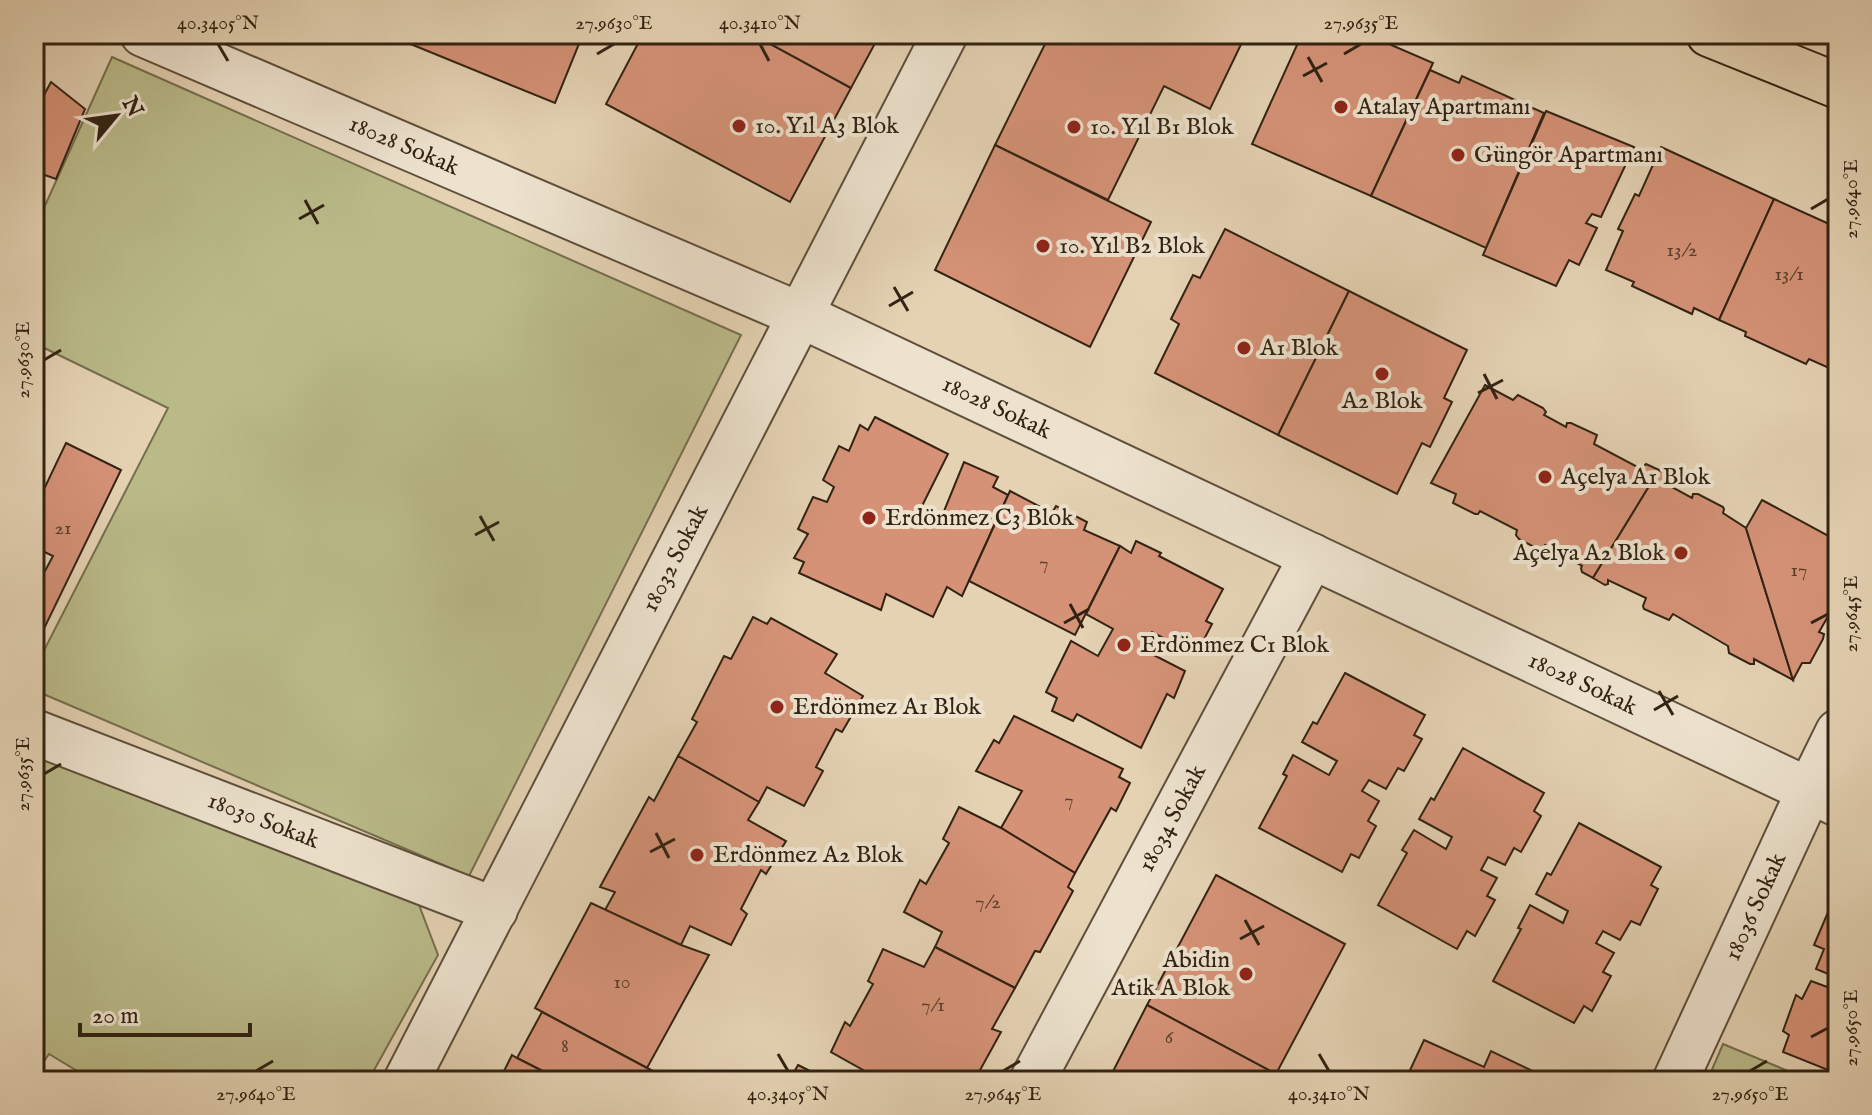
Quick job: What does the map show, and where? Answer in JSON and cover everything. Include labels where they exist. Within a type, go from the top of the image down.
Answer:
[{"type":"main road","points":[[1709,34],[1838,86]]},
{"type":"street","name":"18028 Sokak","points":[[143,34],[800,315],[1823,797]]},
{"type":"street","name":"18032 Sokak","points":[[406,1081],[945,34]]},
{"type":"street","name":"18034 Sokak","points":[[1032,1081],[1312,556]]},
{"type":"street","name":"18030 Sokak","points":[[34,732],[495,910]]},
{"type":"street","name":"18036 Sokak","points":[[1675,1081],[1823,797],[1838,732]]},
{"type":"green space","points":[[112,57],[741,335],[469,876],[34,690],[34,670],[168,408],[34,343],[34,230]]},
{"type":"green space","points":[[34,750],[416,897],[438,955],[368,1081],[94,1081],[49,1054],[34,1076]]},
{"type":"green space","points":[[1723,1044],[1812,1081],[1707,1081]]},
{"type":"building","points":[[386,34],[583,34],[555,103]]},
{"type":"building","name":"10. Yıl A3 Blok","points":[[643,34],[752,34],[851,88],[790,202],[606,104]]},
{"type":"building","points":[[752,34],[880,34],[851,88]]},
{"type":"building","name":"10. Yıl B1 Blok","points":[[1050,34],[1246,34],[1210,109],[1164,86],[1108,200],[995,145]]},
{"type":"building","name":"Atalay Apartmanı","points":[[1302,34],[1366,34],[1433,63],[1371,196],[1252,144]]},
{"type":"building","name":"Güngör Apartmanı","points":[[1430,70],[1459,83],[1462,76],[1544,113],[1486,248],[1371,196]]},
{"type":"building","points":[[51,82],[85,109],[56,179],[42,174],[34,191],[34,105],[38,106]]},
{"type":"building","points":[[1546,111],[1634,147],[1601,217],[1592,214],[1586,223],[1597,228],[1579,265],[1569,260],[1556,286],[1483,255]]},
{"type":"building","name":"10. Yıl B2 Blok","points":[[995,145],[1151,222],[1090,347],[935,270]]},
{"type":"building","points":[[1661,147],[1774,199],[1719,320],[1694,308],[1692,314],[1632,286],[1634,282],[1606,270],[1623,231],[1618,229],[1635,194],[1639,196]]},
{"type":"building","points":[[1774,199],[1838,228],[1838,372],[1809,359],[1806,364],[1745,336],[1746,332],[1719,320]]},
{"type":"building","name":"A1 Blok","points":[[1225,229],[1349,291],[1278,435],[1155,373],[1179,324],[1171,319],[1193,275],[1200,278]]},
{"type":"building","name":"A2 Blok","points":[[1349,291],[1467,350],[1444,398],[1452,402],[1430,447],[1422,443],[1397,494],[1278,435]]},
{"type":"building","name":"Açelya A1 Blok","points":[[1485,385],[1513,400],[1518,395],[1543,408],[1546,412],[1544,415],[1566,427],[1567,423],[1571,423],[1597,435],[1594,444],[1643,470],[1646,464],[1659,470],[1593,578],[1582,572],[1582,566],[1545,545],[1540,550],[1519,539],[1517,530],[1480,511],[1475,514],[1453,503],[1456,494],[1431,483]]},
{"type":"building","name":"Erdönmez C3 Blok","points":[[875,417],[948,454],[919,512],[940,521],[964,462],[998,477],[993,487],[1008,495],[962,596],[947,587],[933,617],[886,594],[881,610],[799,573],[804,562],[794,558],[808,534],[798,529],[813,497],[827,502],[834,487],[823,480],[839,446],[849,451],[860,425],[868,430]]},
{"type":"building","points":[[66,443],[121,470],[37,643],[34,641],[34,566],[45,571],[53,556],[34,547],[34,510]]},
{"type":"building","name":"Açelya A2 Blok","points":[[1659,470],[1673,477],[1675,481],[1670,486],[1692,498],[1693,494],[1698,494],[1723,507],[1723,513],[1746,528],[1793,680],[1754,659],[1754,664],[1750,664],[1729,653],[1728,646],[1673,614],[1669,620],[1644,609],[1646,598],[1608,580],[1605,585],[1593,578]]},
{"type":"building","points":[[1010,491],[1052,513],[1056,506],[1087,522],[1084,530],[1120,546],[1075,635],[969,581]]},
{"type":"building","points":[[1762,500],[1838,541],[1838,599],[1819,632],[1824,634],[1823,639],[1810,663],[1802,663],[1793,680],[1746,528]]},
{"type":"building","name":"Erdönmez C1 Blok","points":[[1136,541],[1223,589],[1206,621],[1212,624],[1196,655],[1152,632],[1142,649],[1185,671],[1174,698],[1167,694],[1141,748],[1077,714],[1073,721],[1052,711],[1057,698],[1046,692],[1071,641],[1098,656],[1113,629],[1086,614],[1120,546],[1131,553]]},
{"type":"building","name":"Erdönmez A1 Blok","points":[[753,617],[767,624],[771,618],[837,654],[825,673],[863,696],[842,732],[836,729],[816,767],[823,771],[804,806],[767,787],[759,802],[678,756],[697,722],[692,719],[724,656],[731,659]]},
{"type":"building","points":[[1345,673],[1425,715],[1414,735],[1422,739],[1404,771],[1398,768],[1386,789],[1369,780],[1362,791],[1379,801],[1368,821],[1376,826],[1359,858],[1351,854],[1342,872],[1259,828],[1287,776],[1283,774],[1293,755],[1329,775],[1337,761],[1302,742],[1313,722],[1317,724]]},
{"type":"building","points":[[1014,716],[1123,769],[1119,777],[1130,783],[1116,811],[1111,808],[1075,873],[1001,828],[1022,791],[976,771],[994,740],[999,743]]},
{"type":"building","points":[[1463,748],[1544,793],[1534,811],[1541,816],[1521,852],[1514,848],[1505,865],[1488,857],[1481,870],[1497,878],[1487,896],[1495,900],[1475,936],[1467,931],[1457,949],[1378,905],[1407,853],[1402,850],[1414,830],[1446,849],[1452,837],[1419,819],[1431,798],[1434,800]]},
{"type":"building","name":"Erdönmez A2 Blok","points":[[678,756],[759,802],[748,820],[786,841],[766,874],[761,870],[741,909],[747,914],[731,945],[690,926],[681,945],[605,910],[615,892],[600,887],[649,797],[654,801]]},
{"type":"building","points":[[959,807],[1001,828],[1075,873],[1068,887],[1073,891],[1040,952],[1035,951],[1015,988],[935,947],[942,932],[904,912],[920,880],[926,884],[949,843],[943,839]]},
{"type":"building","points":[[1579,823],[1661,867],[1651,885],[1658,889],[1640,925],[1631,921],[1620,940],[1603,931],[1596,943],[1614,953],[1603,972],[1611,976],[1592,1011],[1584,1006],[1574,1023],[1493,981],[1521,929],[1518,928],[1530,905],[1563,923],[1568,911],[1536,894],[1547,873],[1551,875]]},
{"type":"building","name":"Abidin Atik A Blok","points":[[1216,875],[1345,944],[1276,1074],[1147,1005]]},
{"type":"building","points":[[591,903],[709,955],[647,1068],[535,1008]]},
{"type":"building","points":[[1838,909],[1838,978],[1816,969],[1824,949],[1814,945],[1829,910],[1837,912]]},
{"type":"building","points":[[935,947],[1015,988],[992,1029],[1001,1032],[974,1081],[866,1081],[870,1074],[831,1052],[845,1022],[850,1026],[873,984],[868,981],[883,949],[924,967]]},
{"type":"building","points":[[1811,981],[1838,991],[1838,1074],[1783,1052],[1789,1035],[1783,1031],[1796,995],[1802,999]]},
{"type":"building","points":[[1147,1005],[1276,1074],[1272,1081],[1108,1081]]},
{"type":"building","points":[[542,1012],[673,1081],[562,1081],[517,1058]]},
{"type":"building","points":[[1424,1040],[1484,1067],[1491,1051],[1553,1081],[1405,1081]]},
{"type":"building","points":[[512,1055],[517,1058],[562,1081],[499,1081]]},
{"type":"building","points":[[798,1065],[830,1081],[789,1081]]},
{"type":"place","name":"Atalay Apartmanı","points":[[1341,107]]},
{"type":"place","name":"10. Yıl A3 Blok","points":[[739,126]]},
{"type":"place","name":"10. Yıl B1 Blok","points":[[1074,127]]},
{"type":"place","name":"Güngör Apartmanı","points":[[1458,155]]},
{"type":"place","name":"10. Yıl B2 Blok","points":[[1043,246]]},
{"type":"place","name":"A1 Blok","points":[[1244,348]]},
{"type":"place","name":"A2 Blok","points":[[1382,374]]},
{"type":"place","name":"Açelya A1 Blok","points":[[1545,477]]},
{"type":"place","name":"Erdönmez C3 Blok","points":[[869,518]]},
{"type":"place","name":"Açelya A2 Blok","points":[[1681,553]]},
{"type":"place","name":"Erdönmez C1 Blok","points":[[1124,645]]},
{"type":"place","name":"Erdönmez A1 Blok","points":[[777,707]]},
{"type":"place","name":"Erdönmez A2 Blok","points":[[697,855]]},
{"type":"place","name":"Abidin Atik A Blok","points":[[1246,974]]}]
